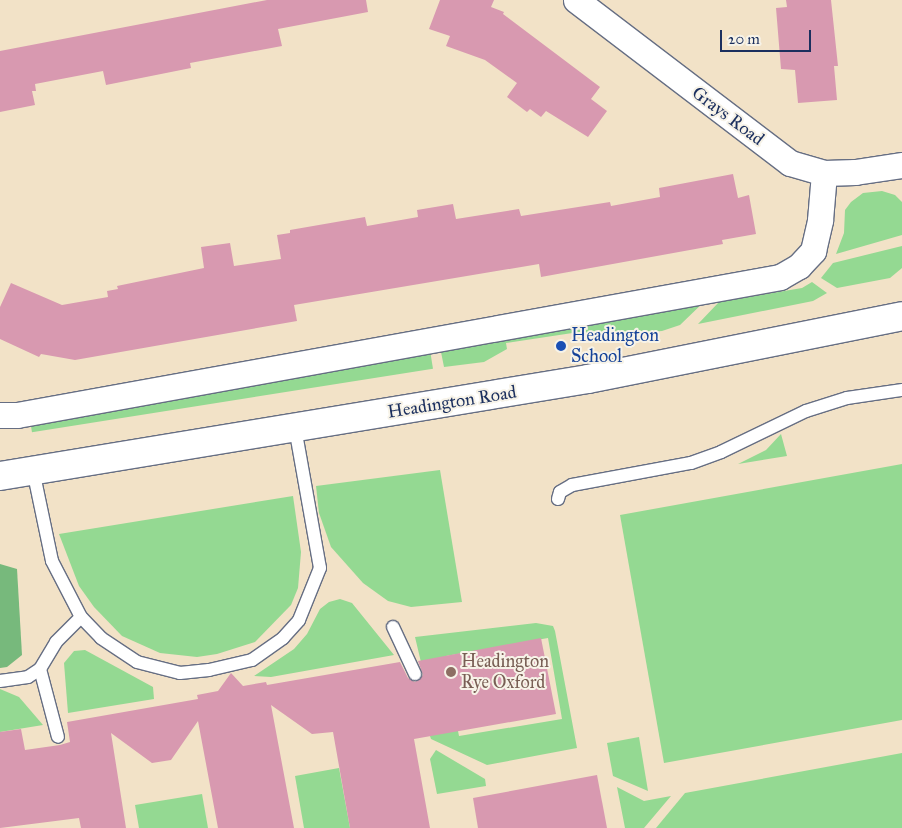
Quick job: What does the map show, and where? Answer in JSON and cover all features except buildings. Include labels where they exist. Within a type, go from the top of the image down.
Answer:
[{"type":"main road","name":"Headington Road","points":[[0,476],[588,380],[902,316]]},
{"type":"street","name":"Grays Road","points":[[576,0],[790,163],[824,173],[855,172],[902,165]]},
{"type":"street","points":[[0,415],[17,415],[780,277],[799,266],[813,251],[820,220],[824,173]]},
{"type":"lane","points":[[558,499],[560,492],[572,485],[691,463],[721,452],[806,411],[848,398],[902,390]]},
{"type":"lane","points":[[33,470],[52,561],[81,617],[101,638],[137,662],[180,673],[238,665],[264,653],[283,638],[299,620],[320,568],[295,428]]},
{"type":"lane","points":[[0,681],[28,677],[40,669],[56,642],[81,617]]},
{"type":"lane","points":[[393,627],[415,674]]},
{"type":"lane","points":[[40,669],[58,737]]},
{"type":"green space","points":[[882,191],[895,195],[902,202],[902,235],[836,254],[844,233],[845,210],[851,202],[863,193]]},
{"type":"green space","points":[[902,246],[902,268],[890,278],[837,288],[821,278],[833,263]]},
{"type":"green space","points":[[812,282],[827,293],[813,301],[698,324],[719,302],[802,288]]},
{"type":"green space","points":[[707,299],[680,325],[662,331],[580,337],[579,332],[506,343],[507,349],[484,362],[444,367],[440,347]]},
{"type":"green space","points":[[430,350],[433,369],[32,432],[29,414]]},
{"type":"green space","points":[[781,434],[787,456],[738,464],[766,450]]},
{"type":"green space","points":[[902,464],[902,720],[664,763],[620,515]]},
{"type":"green space","points":[[440,470],[462,602],[411,607],[388,601],[363,583],[331,547],[319,513],[316,486]]},
{"type":"green space","points":[[293,496],[301,552],[298,588],[291,605],[255,642],[217,654],[197,657],[160,653],[122,636],[94,607],[79,586],[59,534]]},
{"type":"green space","points":[[0,564],[17,569],[22,655],[7,667],[0,668]]},
{"type":"green space","points":[[340,599],[352,603],[394,655],[271,677],[254,676],[294,649],[307,634],[320,609],[329,602]]},
{"type":"green space","points":[[536,623],[553,626],[555,631],[577,748],[487,765],[431,739],[428,730],[458,731],[459,736],[562,719],[548,638],[446,656],[425,679],[415,637]]},
{"type":"green space","points":[[85,650],[153,687],[154,699],[68,713],[64,663],[74,651]]},
{"type":"green space","points":[[0,689],[19,697],[43,725],[0,732]]},
{"type":"green space","points":[[639,737],[648,791],[613,776],[607,743]]},
{"type":"green space","points":[[436,750],[485,779],[486,786],[437,794],[430,759]]},
{"type":"green space","points":[[902,753],[902,828],[656,828],[685,793]]},
{"type":"green space","points":[[339,768],[350,828],[304,828],[295,776]]},
{"type":"green space","points":[[617,787],[644,801],[671,796],[644,828],[625,828]]},
{"type":"green space","points":[[202,794],[208,828],[139,828],[135,805]]},
{"type":"place","name":"Headington School","points":[[561,346]]},
{"type":"place","name":"Headington Rye Oxford","points":[[451,672]]}]
